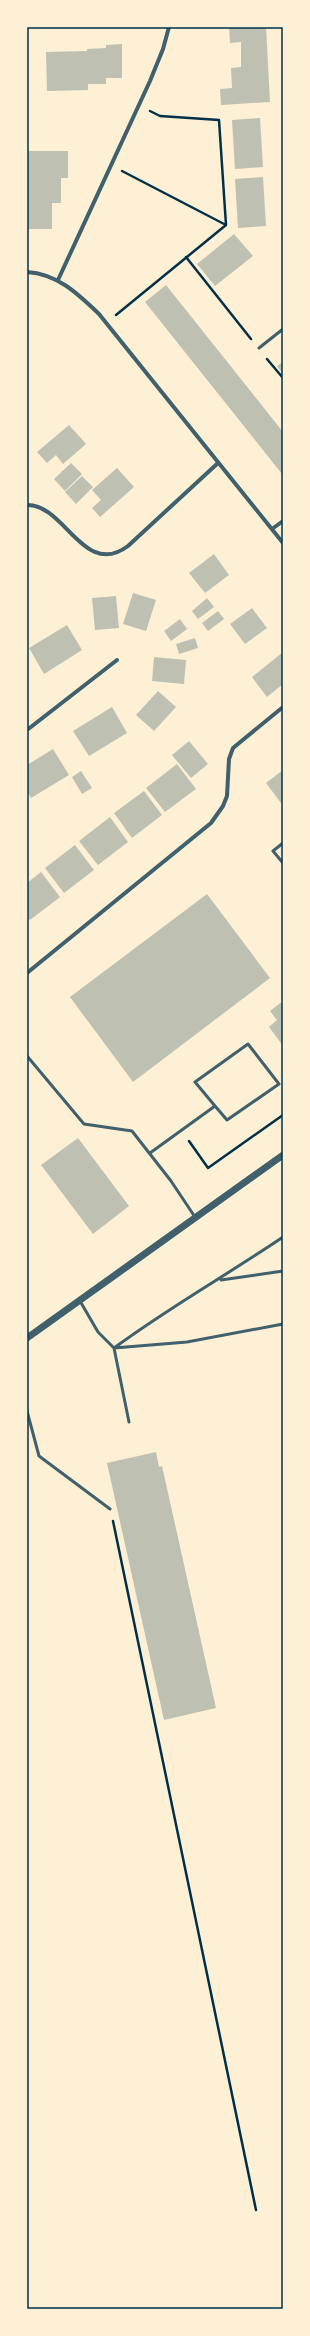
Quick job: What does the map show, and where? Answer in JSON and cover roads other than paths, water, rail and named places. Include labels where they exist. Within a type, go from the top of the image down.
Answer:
[{"type":"street","points":[[58,280],[139,106],[163,49],[169,27]]},
{"type":"street","points":[[27,272],[58,280],[71,288],[106,323],[283,543]]},
{"type":"street","points":[[27,505],[39,507],[49,513],[89,549],[102,553],[115,553],[128,546],[218,463]]},
{"type":"street","points":[[272,529],[283,521]]},
{"type":"street","points":[[27,730],[117,660]]},
{"type":"street","points":[[27,973],[211,823],[223,806],[227,796],[230,759],[233,748],[283,707]]},
{"type":"street","points":[[27,1338],[79,1299],[283,1155]]},
{"type":"lane","points":[[258,348],[283,329]]},
{"type":"lane","points":[[283,843],[273,851],[283,863]]},
{"type":"lane","points":[[248,1044],[279,1084],[227,1120],[215,1106],[195,1082],[248,1044]]},
{"type":"lane","points":[[27,1056],[84,1124],[132,1131],[171,1181],[195,1217]]},
{"type":"lane","points":[[150,1153],[215,1106]]},
{"type":"lane","points":[[114,1348],[171,1307],[219,1280],[283,1237]]},
{"type":"lane","points":[[219,1280],[283,1271]]},
{"type":"lane","points":[[79,1299],[98,1332],[114,1348],[129,1422]]},
{"type":"lane","points":[[114,1348],[187,1342],[283,1324]]},
{"type":"lane","points":[[27,1411],[39,1456],[110,1509]]}]
